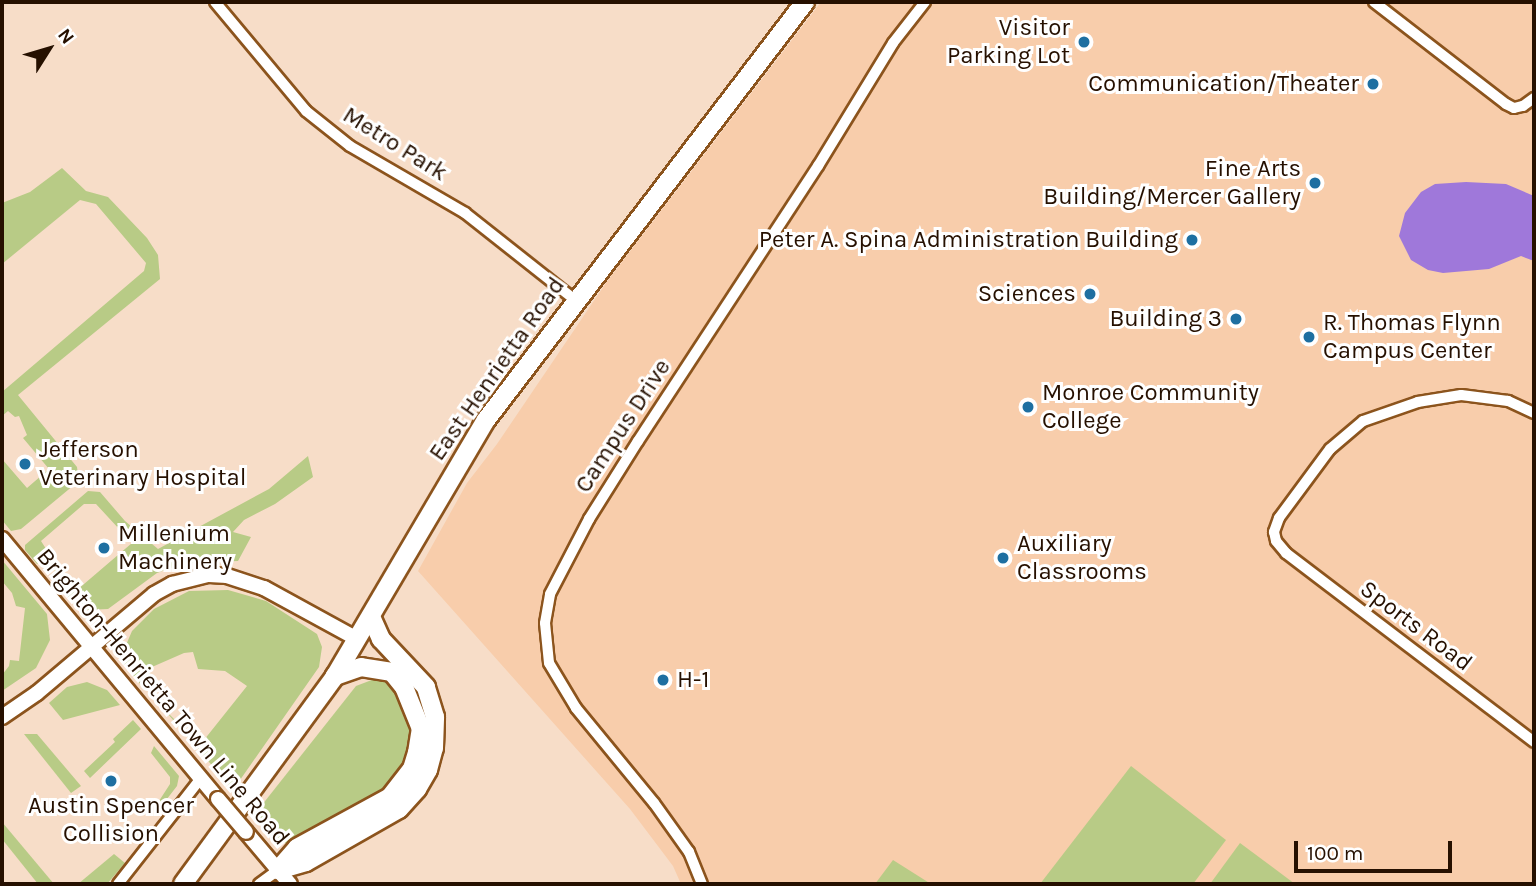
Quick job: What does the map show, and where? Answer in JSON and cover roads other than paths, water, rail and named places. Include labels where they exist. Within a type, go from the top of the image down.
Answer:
[{"type":"main road","name":"East Henrietta Road","points":[[183,884],[335,676],[468,447],[575,300],[805,2]]},
{"type":"main road","points":[[278,870],[306,862],[399,809],[417,789],[428,771],[434,748],[435,717],[426,687],[381,639],[371,617]]},
{"type":"main road","points":[[278,870],[297,848],[390,797],[412,769],[417,753],[421,729],[404,687],[392,673],[361,667],[335,676]]},
{"type":"street","name":"Metro Park","points":[[215,2],[306,111],[350,146],[465,213],[575,300]]},
{"type":"street","name":"Campus Drive","points":[[702,884],[682,842],[654,803],[576,708],[550,663],[545,623],[550,594],[589,519],[638,441],[818,166],[893,43],[925,2]]},
{"type":"street","points":[[1374,2],[1506,104],[1514,108],[1534,98]]},
{"type":"street","name":"Sports Road","points":[[1534,413],[1508,401],[1461,395],[1418,402],[1363,421],[1338,440],[1275,525],[1276,541],[1286,553],[1534,742]]},
{"type":"street","name":"Brighton-Henrietta Town Line Road","points":[[2,539],[290,884]]},
{"type":"street","points":[[2,717],[37,693],[154,594],[172,584],[209,575],[227,576],[264,587],[357,639]]},
{"type":"street","points":[[118,884],[201,778]]},
{"type":"street","points":[[260,884],[278,870]]},
{"type":"place","name":"Visitor Parking Lot","points":[[1084,42]]},
{"type":"place","name":"Communication/Theater","points":[[1373,84]]},
{"type":"place","name":"Fine Arts Building/Mercer Gallery","points":[[1315,183]]},
{"type":"place","name":"Peter A. Spina Administration Building","points":[[1192,240]]},
{"type":"place","name":"Sciences","points":[[1090,294]]},
{"type":"place","name":"Building 3","points":[[1236,319]]},
{"type":"place","name":"R. Thomas Flynn Campus Center","points":[[1309,337]]},
{"type":"place","name":"Monroe Community College","points":[[1028,407]]},
{"type":"place","name":"Jefferson Veterinary Hospital","points":[[25,464]]},
{"type":"place","name":"Millenium Machinery","points":[[104,548]]},
{"type":"place","name":"Auxiliary Classrooms","points":[[1003,558]]},
{"type":"place","name":"H-1","points":[[663,680]]},
{"type":"place","name":"Austin Spencer Collision","points":[[111,781]]}]
